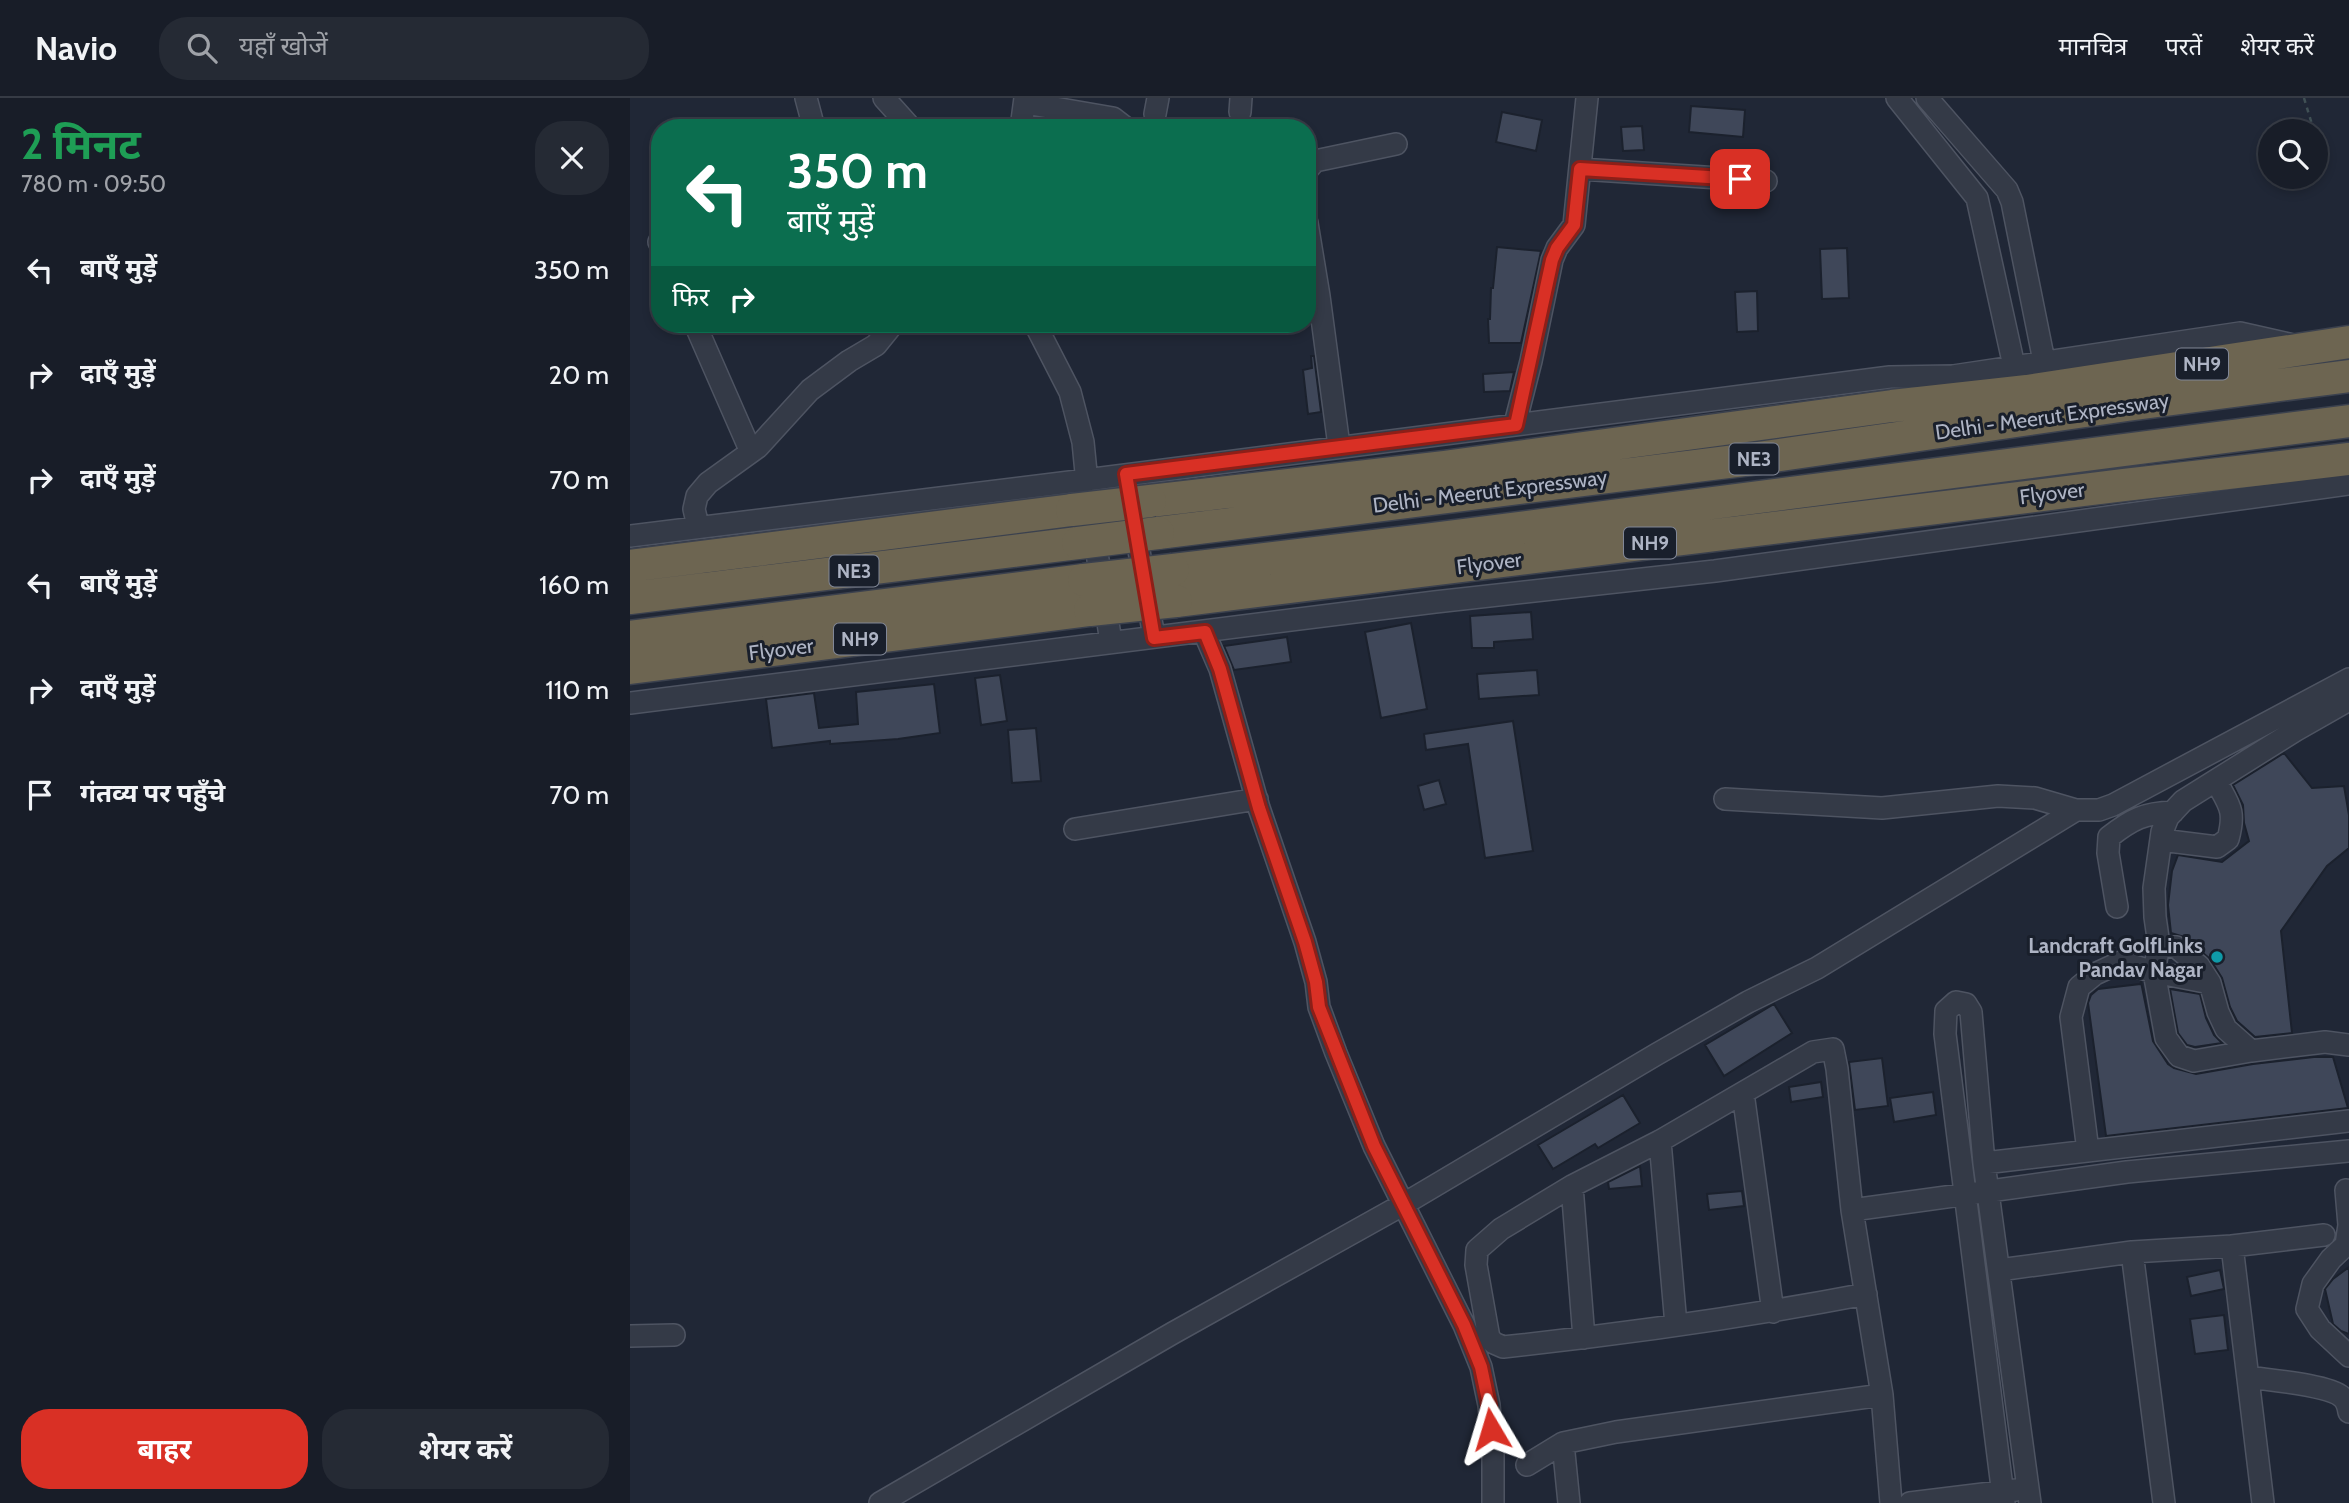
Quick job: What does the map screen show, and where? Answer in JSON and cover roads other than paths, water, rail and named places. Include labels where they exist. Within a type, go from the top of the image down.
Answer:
[{"type":"highway","name":"NH9","points":[[630,566],[1098,507],[1445,467],[1878,408],[2027,391],[2349,342]]},
{"type":"highway","name":"Delhi - Meerut Expressway","points":[[630,598],[1752,459],[2349,376]]},
{"type":"highway","name":"Delhi - Meerut Expressway","points":[[630,637],[1433,539],[2349,421]]},
{"type":"highway","name":"Flyover","points":[[630,668],[2349,459]]},
{"type":"street","points":[[806,98],[812,119]]},
{"type":"street","points":[[884,98],[903,119]]},
{"type":"street","points":[[1516,425],[1552,260],[1557,248],[1574,225],[1587,98]]},
{"type":"street","points":[[1897,98],[1977,198],[2014,366]]},
{"type":"street","points":[[1927,98],[2000,180],[2012,202],[2044,361]]},
{"type":"street","points":[[1022,119],[1025,100],[1114,119]]},
{"type":"street","points":[[1316,161],[1396,144]]},
{"type":"street","points":[[1580,169],[1766,181]]},
{"type":"street","points":[[1316,278],[1339,446]]},
{"type":"street","points":[[699,333],[751,453]]},
{"type":"street","points":[[872,333],[876,345]]},
{"type":"street","points":[[698,526],[694,509],[697,496],[708,483],[751,453],[810,390],[876,345],[885,333]]},
{"type":"street","points":[[1040,333],[1070,392],[1086,457],[1086,480],[1111,642]]},
{"type":"street","points":[[630,536],[1890,377],[1953,376],[2240,333],[2306,348]]},
{"type":"street","points":[[1126,474],[1154,638]]},
{"type":"street","points":[[630,703],[1435,602],[1716,571],[2349,484]]},
{"type":"street","points":[[1205,632],[1220,669],[1257,799],[1305,942],[1316,982],[1319,1007],[1335,1053],[1374,1146],[1464,1325],[1481,1367],[1489,1405],[1493,1503]]},
{"type":"street","points":[[1725,799],[1882,808],[1998,796],[2035,798],[2076,810],[2099,810],[2349,679]]},
{"type":"street","points":[[2349,701],[2296,730],[2183,801],[2168,817],[2161,840],[2154,888],[2159,945],[2154,972],[2166,1038],[2179,1056],[2194,1062],[2251,1051],[2325,1042],[2349,1045]]},
{"type":"street","points":[[2161,840],[2217,847],[2228,839],[2233,821],[2231,808],[2216,780]]},
{"type":"street","points":[[1075,829],[1257,799]]},
{"type":"street","points":[[880,1503],[1173,1333],[1404,1204],[1748,1002],[1817,968],[2076,810]]},
{"type":"street","points":[[2117,907],[2108,853],[2109,837],[2126,824],[2150,813],[2173,812]]},
{"type":"street","points":[[2159,945],[2176,947],[2199,966],[2210,983],[2226,1029],[2251,1051]]},
{"type":"street","points":[[2088,1151],[2071,1017],[2079,987],[2095,974],[2121,962],[2154,972],[2210,983]]},
{"type":"street","points":[[1910,1503],[2029,1496],[1984,1163],[1971,1013],[1966,1004],[1956,1002],[1946,1011],[1945,1034],[2003,1497]]},
{"type":"street","points":[[1866,1294],[1773,1312],[1503,1347],[1489,1338],[1476,1265],[1477,1250],[1483,1242],[1572,1186],[1660,1142],[1813,1052],[1833,1049],[1852,1210],[1866,1294],[1882,1395],[1891,1503]]},
{"type":"street","points":[[1743,1093],[1773,1312]]},
{"type":"street","points":[[1984,1163],[2349,1121]]},
{"type":"street","points":[[1660,1142],[1676,1325]]},
{"type":"street","points":[[1852,1210],[2127,1172],[2349,1150]]},
{"type":"street","points":[[1572,1186],[1584,1338]]},
{"type":"street","points":[[2346,1190],[2349,1225],[2346,1245],[2331,1259],[2313,1284],[2307,1309],[2320,1329],[2349,1356]]},
{"type":"street","points":[[1999,1269],[2132,1252],[2232,1246],[2324,1235]]},
{"type":"street","points":[[2232,1246],[2263,1503]]},
{"type":"street","points":[[2132,1252],[2164,1503]]},
{"type":"street","points":[[630,1336],[674,1335]]},
{"type":"street","points":[[2249,1377],[2339,1394],[2348,1405],[2349,1412]]},
{"type":"street","points":[[1527,1465],[1563,1443],[1616,1432],[1882,1395]]},
{"type":"street","points":[[1563,1443],[1569,1503]]},
{"type":"place","name":"Landcraft GolfLinks Pandav Nagar","points":[[2217,957]]}]
